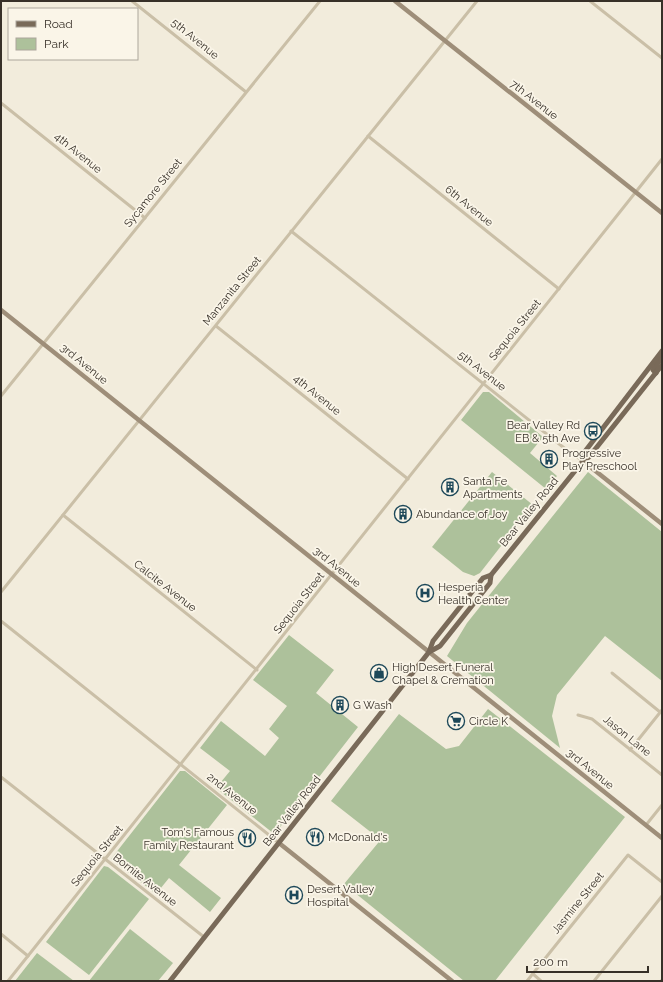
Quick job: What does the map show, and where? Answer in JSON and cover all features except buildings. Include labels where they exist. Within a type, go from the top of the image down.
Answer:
[{"type":"main road","name":"Bear Valley Road","points":[[583,461],[583,454],[662,351]]},
{"type":"main road","points":[[656,374],[654,368],[662,357]]},
{"type":"main road","name":"Bear Valley Road","points":[[170,981],[429,652],[433,641],[483,578],[491,575],[583,461],[589,457],[662,365]]},
{"type":"main road","name":"Bear Valley Road","points":[[429,652],[440,646],[490,583],[491,575]]},
{"type":"street","name":"5th Avenue","points":[[132,1],[246,92]]},
{"type":"street","name":"Sycamore Street","points":[[1,396],[320,1]]},
{"type":"street","name":"7th Avenue","points":[[395,1],[662,213]]},
{"type":"street","name":"Manzanita Street","points":[[1,592],[477,1]]},
{"type":"street","points":[[590,1],[662,58]]},
{"type":"street","name":"4th Avenue","points":[[1,103],[145,218]]},
{"type":"street","name":"6th Avenue","points":[[368,136],[559,289]]},
{"type":"street","name":"Sequoia Street","points":[[8,981],[257,670],[662,159]]},
{"type":"street","name":"5th Avenue","points":[[291,231],[662,524]]},
{"type":"street","name":"3rd Avenue","points":[[1,310],[662,838]]},
{"type":"street","name":"4th Avenue","points":[[216,326],[408,479]]},
{"type":"street","name":"Calcite Avenue","points":[[63,515],[257,670]]},
{"type":"street","name":"2nd Avenue","points":[[1,621],[452,981]]},
{"type":"street","points":[[612,673],[661,711],[630,750]]},
{"type":"street","name":"Jason Lane","points":[[578,715],[592,719],[662,775]]},
{"type":"street","name":"Bornite Avenue","points":[[1,777],[204,937]]},
{"type":"street","points":[[646,825],[662,805]]},
{"type":"street","name":"Jasmine Street","points":[[527,981],[628,854],[662,882]]},
{"type":"street","points":[[594,981],[662,896]]},
{"type":"street","points":[[1,934],[28,956]]},
{"type":"street","points":[[533,974],[541,981]]},
{"type":"green space","points":[[483,392],[489,392],[543,437],[530,453],[557,476],[546,489],[461,420]]},
{"type":"green space","points":[[492,472],[533,505],[480,573],[474,576],[463,572],[432,547]]},
{"type":"green space","points":[[588,472],[662,532],[662,681],[605,636],[557,695],[552,716],[560,748],[447,656],[467,623]]},
{"type":"green space","points":[[289,635],[334,670],[316,693],[358,727],[277,831],[273,833],[216,788],[230,771],[200,748],[221,721],[265,756],[279,738],[269,729],[287,706],[253,680]]},
{"type":"green space","points":[[488,709],[625,817],[495,981],[464,981],[344,884],[378,843],[377,837],[331,801],[399,714],[446,749],[459,746]]},
{"type":"green space","points":[[180,771],[185,771],[227,805],[179,865],[221,898],[210,912],[169,878],[156,894],[111,859]]},
{"type":"green space","points":[[104,866],[108,867],[149,899],[89,975],[46,942]]},
{"type":"green space","points":[[130,929],[173,963],[158,981],[89,981]]},
{"type":"green space","points":[[37,953],[74,981],[15,981]]},
{"type":"place","name":"Bear Valley Rd EB & 5th Ave","points":[[593,431]]},
{"type":"place","name":"Progressive Play Preschool","points":[[549,459]]},
{"type":"place","name":"Santa Fe Apartments","points":[[450,487]]},
{"type":"place","name":"Abundance of Joy","points":[[403,514]]},
{"type":"place","name":"Hesperia Health Center","points":[[425,593]]},
{"type":"place","name":"High Desert Funeral Chapel & Cremation","points":[[379,673]]},
{"type":"place","name":"G Wash","points":[[340,705]]},
{"type":"place","name":"Circle K","points":[[456,721]]},
{"type":"place","name":"McDonald's","points":[[315,837]]},
{"type":"place","name":"Tom's Famous Family Restaurant","points":[[247,838]]},
{"type":"place","name":"Desert Valley Hospital","points":[[294,895]]}]
